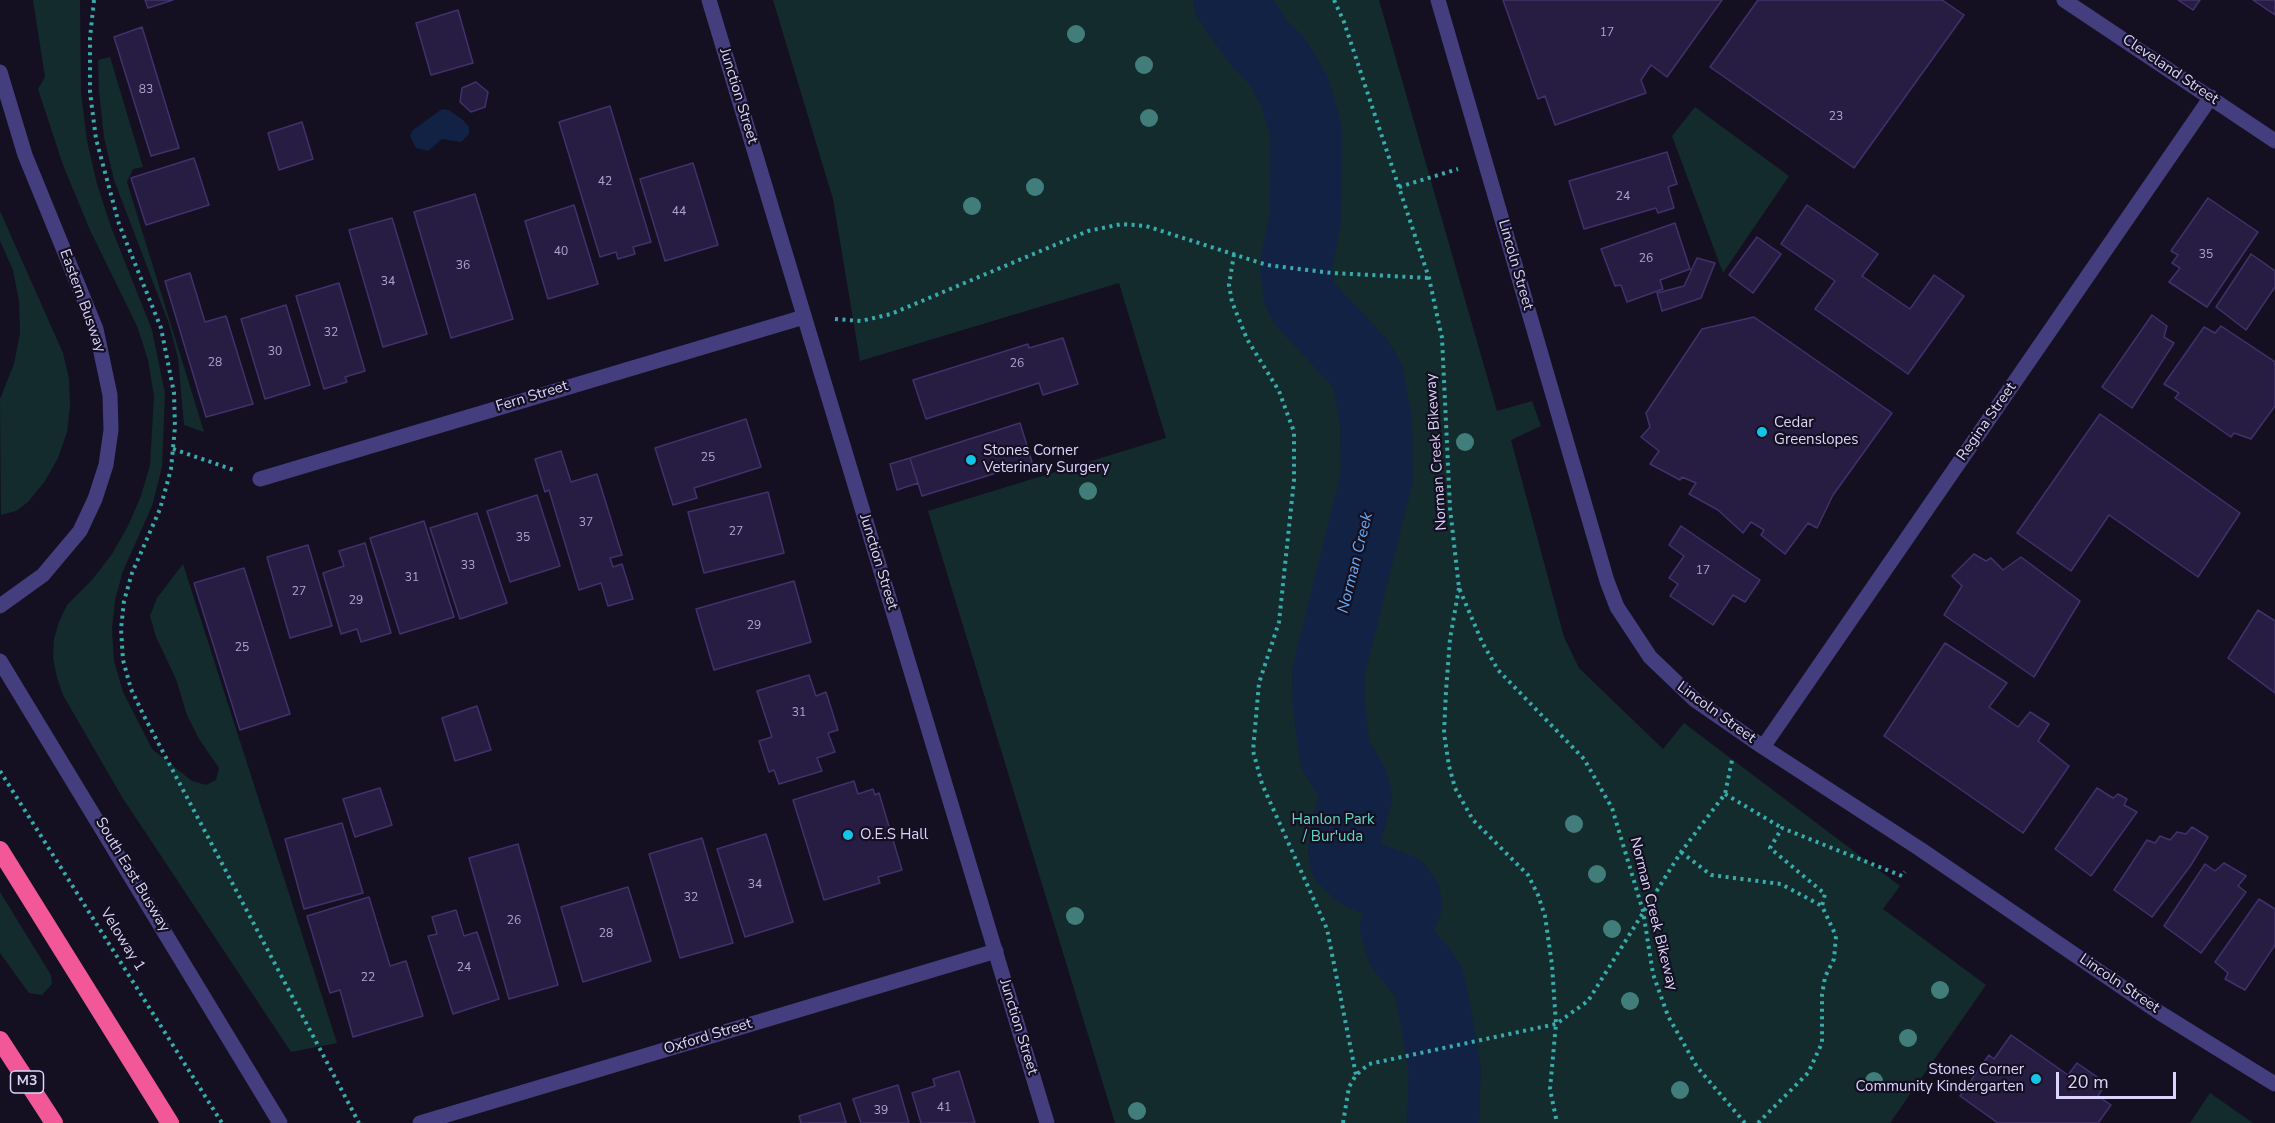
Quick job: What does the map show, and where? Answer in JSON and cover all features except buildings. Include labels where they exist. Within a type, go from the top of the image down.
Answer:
[{"type":"highway","points":[[0,850],[170,1123]]},
{"type":"highway","name":"M3","points":[[0,1041],[54,1123]]},
{"type":"street","name":"Junction Street","points":[[709,0],[1047,1123]]},
{"type":"street","name":"Lincoln Street","points":[[1438,0],[1607,581],[1617,607],[1644,650],[1671,680],[1695,700],[1763,747],[1920,849],[2160,1012],[2273,1078]]},
{"type":"street","name":"Cleveland Street","points":[[2064,0],[2275,141]]},
{"type":"street","name":"Eastern Busway","points":[[0,72],[25,155],[96,329],[111,395],[111,430],[106,465],[95,499],[80,531],[43,575],[0,606]]},
{"type":"street","name":"Regina Street","points":[[1763,747],[2211,97]]},
{"type":"street","name":"Fern Street","points":[[260,479],[804,317]]},
{"type":"street","name":"South East Busway","points":[[0,661],[280,1123]]},
{"type":"street","name":"Oxford Street","points":[[420,1123],[996,951]]},
{"type":"street","name":"South East Busway","points":[[262,1090],[290,1123]]},
{"type":"path","points":[[93,0],[90,82],[96,139],[119,224],[160,328],[169,360],[174,393],[171,469],[160,509],[132,573],[124,601],[121,629],[123,660],[131,689],[359,1123]]},
{"type":"path","name":"Norman Creek Bikeway","points":[[1334,0],[1344,22],[1429,278],[1442,338],[1450,508],[1459,588],[1482,642],[1498,670],[1584,759],[1612,808],[1643,911],[1653,974],[1668,1016],[1697,1067],[1745,1123]]},
{"type":"path","points":[[1399,187],[1468,166]]},
{"type":"path","points":[[804,317],[861,321],[891,314],[1088,231],[1106,226],[1146,226],[1267,265],[1332,273],[1429,278]]},
{"type":"path","points":[[1233,254],[1229,285],[1237,315],[1247,339],[1279,391],[1294,432],[1294,480],[1279,622],[1259,683],[1253,751],[1262,784],[1327,929],[1356,1075]]},
{"type":"path","points":[[172,449],[260,479]]},
{"type":"path","points":[[1459,588],[1450,639],[1446,691],[1444,733],[1449,766],[1455,788],[1473,820],[1528,875],[1539,895],[1552,965],[1556,1024],[1550,1089],[1557,1123]]},
{"type":"path","points":[[1343,1123],[1349,1087],[1356,1075],[1369,1064],[1556,1024],[1588,1000],[1680,852],[1725,794],[1733,752]]},
{"type":"path","name":"Veloway 1","points":[[0,771],[222,1123]]},
{"type":"path","points":[[1725,794],[1782,828],[1902,876],[1920,849]]},
{"type":"path","points":[[1782,828],[1770,848],[1825,894],[1822,906]]},
{"type":"path","points":[[1680,852],[1711,875],[1781,884],[1822,906],[1836,936],[1834,959],[1825,977],[1822,995],[1822,1043],[1808,1073],[1758,1123]]},
{"type":"green space","points":[[33,0],[80,0],[81,93],[87,141],[97,184],[111,227],[152,330],[165,394],[162,467],[152,506],[123,571],[115,600],[112,629],[114,661],[123,692],[152,749],[192,781],[206,785],[216,780],[219,768],[199,739],[187,715],[176,679],[156,637],[150,616],[157,598],[183,564],[337,1043],[291,1052],[122,797],[63,695],[57,677],[53,658],[54,639],[59,622],[67,605],[92,580],[112,554],[141,496],[150,465],[154,396],[148,360],[137,326],[90,230],[63,165],[38,89],[45,77]]},
{"type":"green space","name":"Hanlon Park / Bur'uda","points":[[773,0],[1379,0],[1497,411],[1532,401],[1541,426],[1511,440],[1564,637],[1579,668],[1663,749],[1684,723],[1900,886],[1883,909],[1986,985],[1890,1123],[1115,1123],[928,511],[1166,438],[1119,283],[860,361],[833,199]]},
{"type":"green space","points":[[110,57],[143,167],[133,169],[127,182],[204,432],[184,425],[178,358],[169,324],[114,180],[104,137],[99,92],[98,60]]},
{"type":"green space","points":[[1695,107],[1789,176],[1723,273],[1672,136]]},
{"type":"green space","points":[[0,211],[63,353],[69,379],[70,406],[67,432],[58,458],[45,481],[28,502],[16,511],[1,515],[0,399],[14,364],[20,333],[19,301],[13,270],[0,241]]},
{"type":"green space","points":[[0,892],[51,975],[52,984],[42,995],[29,993],[0,953]]},
{"type":"green space","points":[[2210,1093],[2253,1123],[2190,1123]]},
{"type":"water","points":[[442,109],[449,110],[463,120],[469,127],[469,134],[461,142],[442,139],[428,151],[416,148],[410,136],[413,130]]},
{"type":"waterway","name":"Norman Creek","points":[[1229,0],[1260,44],[1277,61],[1295,92],[1306,131],[1305,219],[1296,267],[1299,292],[1304,303],[1358,361],[1368,377],[1376,420],[1377,477],[1328,674],[1329,706],[1335,754],[1352,782],[1356,798],[1348,825],[1345,859],[1361,874],[1398,889],[1405,899],[1406,905],[1396,927],[1403,949],[1427,978],[1431,991],[1445,1069],[1443,1123]]},
{"type":"place","name":"Cedar Greenslopes","points":[[1762,432]]},
{"type":"place","name":"Stones Corner Veterinary Surgery","points":[[971,460]]},
{"type":"place","name":"O.E.S Hall","points":[[848,835]]},
{"type":"place","name":"Stones Corner Community Kindergarten","points":[[2036,1079]]}]
